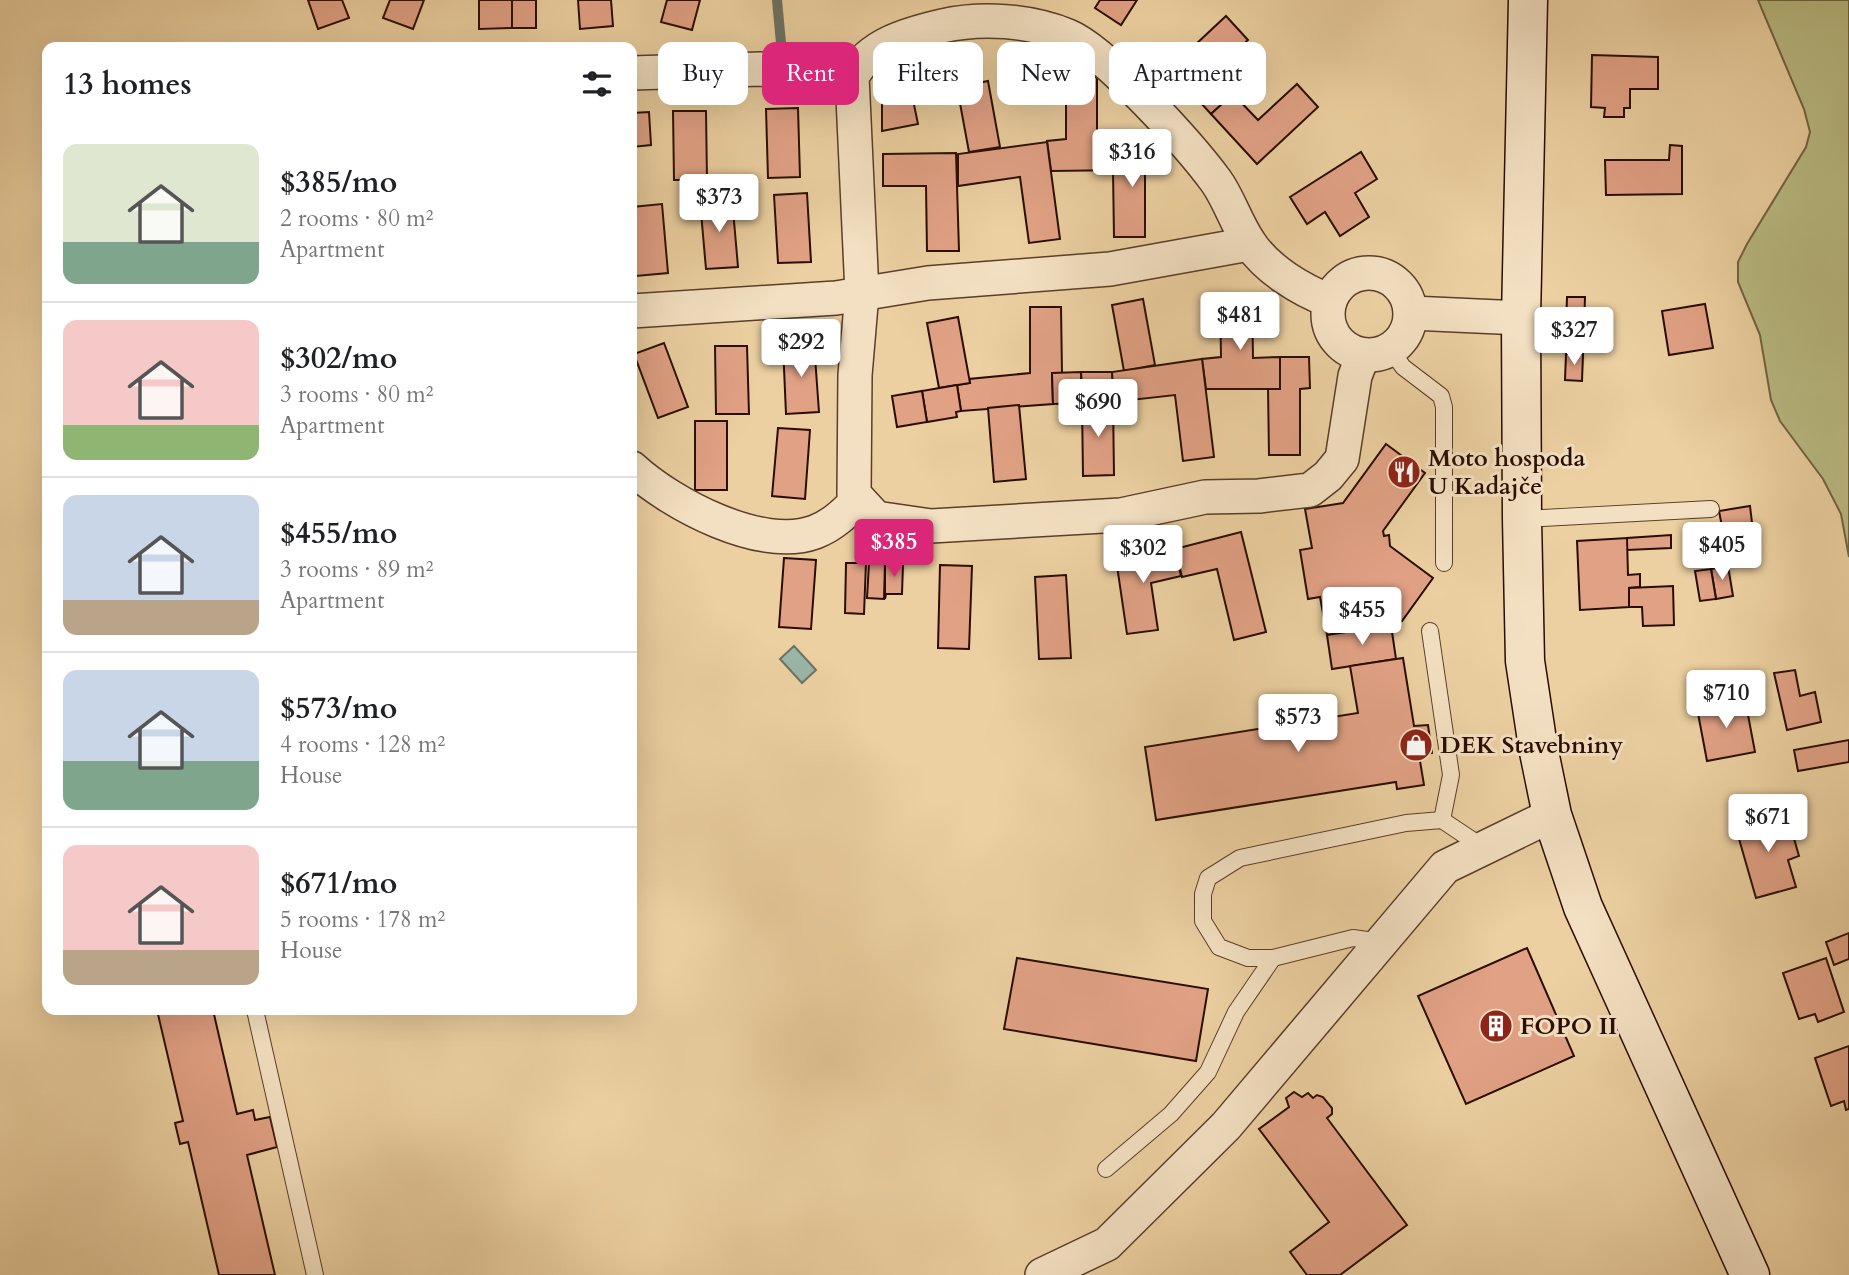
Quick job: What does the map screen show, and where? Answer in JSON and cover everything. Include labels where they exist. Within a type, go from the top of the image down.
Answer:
[{"type":"main road","points":[[1528,0],[1521,318],[1525,661],[1552,815],[1583,907],[1750,1275]]},
{"type":"street","points":[[859,64],[875,51],[905,35],[949,24],[985,20],[1032,26],[1069,36],[1101,58],[1182,140],[1217,182],[1250,244],[1306,292],[1329,301]]},
{"type":"street","points":[[637,74],[762,69]]},
{"type":"street","points":[[853,105],[862,293],[852,465],[853,494],[876,518],[931,526],[1121,515],[1205,497],[1259,496],[1310,490],[1328,476],[1342,458],[1355,376],[1377,352],[1409,327],[1411,313],[1408,299],[1400,286],[1389,277],[1376,272],[1347,278],[1329,301],[1328,315],[1334,336],[1349,351],[1377,352]]},
{"type":"street","points":[[637,312],[798,301],[928,283],[1110,269],[1250,244]]},
{"type":"street","points":[[1411,313],[1521,318]]},
{"type":"street","points":[[637,472],[714,522],[786,536],[813,533],[836,521],[858,500]]},
{"type":"street","points":[[1042,1275],[1107,1244],[1226,1126],[1445,867],[1552,815]]},
{"type":"lane","points":[[1377,352],[1403,367],[1441,396],[1444,407],[1444,563]]},
{"type":"lane","points":[[1522,519],[1711,509]]},
{"type":"lane","points":[[1430,631],[1451,775],[1442,820]]},
{"type":"lane","points":[[1381,942],[1353,938],[1273,958],[1248,958],[1219,947],[1203,921],[1203,894],[1208,878],[1240,858],[1406,823],[1442,820],[1484,848]]},
{"type":"lane","points":[[1106,1169],[1171,1114],[1208,1072],[1236,1012],[1273,958]]},
{"type":"lane","points":[[256,1015],[316,1275]]},
{"type":"green space","points":[[1758,0],[1849,0],[1849,557],[1841,514],[1823,479],[1780,421],[1771,400],[1760,335],[1738,282],[1738,262],[1806,147],[1810,132],[1804,109]]},
{"type":"shaded area","points":[[794,646],[816,670],[802,683],[780,659]]},
{"type":"building","points":[[308,0],[342,0],[349,18],[318,29]]},
{"type":"building","points":[[390,0],[424,0],[413,29],[383,18]]},
{"type":"building","points":[[479,0],[512,0],[512,28],[479,29]]},
{"type":"building","points":[[512,0],[536,0],[536,28],[512,28]]},
{"type":"building","points":[[578,0],[611,0],[613,26],[580,29]]},
{"type":"building","points":[[667,0],[700,0],[692,30],[661,22]]},
{"type":"building","points":[[1100,0],[1137,0],[1121,25],[1095,8]]},
{"type":"building","points":[[1226,16],[1248,40],[1246,42],[1198,42]]},
{"type":"building","points":[[1592,55],[1658,57],[1658,89],[1630,89],[1630,108],[1624,108],[1624,117],[1604,117],[1605,108],[1591,107]]},
{"type":"building","points":[[1097,77],[1097,140],[1125,140],[1125,170],[1051,171],[1047,141],[1066,139],[1066,105],[1095,105]]},
{"type":"building","points":[[988,81],[1000,147],[969,152],[960,105],[983,105],[983,82]]},
{"type":"building","points":[[1297,84],[1318,107],[1257,164],[1211,114],[1221,105],[1244,105],[1258,120]]},
{"type":"building","points":[[882,105],[914,105],[918,124],[882,131]]},
{"type":"building","points":[[1203,105],[1221,105],[1211,114]]},
{"type":"building","points":[[798,108],[800,177],[768,178],[766,109]]},
{"type":"building","points":[[673,111],[706,111],[707,180],[674,180]]},
{"type":"building","points":[[649,112],[651,145],[637,146],[637,113]]},
{"type":"building","points":[[1125,140],[1155,140],[1155,170],[1145,170],[1145,237],[1114,237],[1113,171],[1125,170]]},
{"type":"building","points":[[1047,142],[1060,239],[1029,243],[1020,177],[958,186],[958,154]]},
{"type":"building","points":[[1670,145],[1682,146],[1682,194],[1606,195],[1605,160],[1669,160]]},
{"type":"building","points":[[1361,152],[1377,179],[1355,193],[1369,217],[1340,236],[1325,212],[1307,224],[1290,197]]},
{"type":"building","points":[[956,153],[959,251],[927,251],[926,186],[883,186],[883,154]]},
{"type":"building","points":[[807,193],[811,262],[778,263],[774,195]]},
{"type":"building","points":[[732,198],[738,267],[706,269],[700,201]]},
{"type":"building","points":[[662,204],[668,273],[637,276],[637,206]]},
{"type":"building","points":[[1220,296],[1252,296],[1253,358],[1280,357],[1280,389],[1206,389],[1202,359],[1221,357]]},
{"type":"building","points":[[1567,297],[1585,297],[1584,327],[1566,327]]},
{"type":"building","points":[[1143,299],[1155,365],[1124,371],[1112,305]]},
{"type":"building","points":[[1705,304],[1713,348],[1669,355],[1662,311]]},
{"type":"building","points":[[1030,307],[1061,307],[1062,373],[1052,373],[1053,404],[961,411],[957,385],[970,383],[969,379],[1030,373]]},
{"type":"building","points":[[958,317],[970,383],[939,388],[927,323]]},
{"type":"building","points":[[664,343],[688,407],[658,418],[637,362],[637,353]]},
{"type":"building","points":[[814,343],[819,412],[786,414],[783,345]]},
{"type":"building","points":[[715,346],[747,346],[749,414],[716,414]]},
{"type":"building","points":[[1566,354],[1583,354],[1582,381],[1565,380]]},
{"type":"building","points":[[1280,357],[1309,357],[1310,388],[1300,389],[1300,455],[1269,455],[1268,389],[1280,389]]},
{"type":"building","points":[[1202,359],[1214,457],[1183,461],[1175,395],[1113,402],[1112,372]]},
{"type":"building","points":[[1081,372],[1082,403],[1053,404],[1052,373]]},
{"type":"building","points":[[1081,372],[1112,372],[1113,402],[1083,403]]},
{"type":"building","points":[[957,385],[961,411],[956,412],[957,417],[927,422],[922,391]]},
{"type":"building","points":[[922,391],[927,422],[897,427],[892,396]]},
{"type":"building","points":[[1113,402],[1114,475],[1083,476],[1082,403]]},
{"type":"building","points":[[1019,405],[1026,479],[994,482],[988,408]]},
{"type":"building","points":[[695,421],[727,421],[727,490],[695,490]]},
{"type":"building","points":[[778,428],[810,430],[805,499],[772,496]]},
{"type":"building","points":[[1386,444],[1425,473],[1383,531],[1384,536],[1389,535],[1390,546],[1433,578],[1402,621],[1327,635],[1320,597],[1308,599],[1300,550],[1312,548],[1305,509],[1343,503]]},
{"type":"building","points":[[1750,506],[1752,523],[1722,527],[1719,511]]},
{"type":"building","points":[[1752,523],[1755,551],[1711,557],[1707,530]]},
{"type":"building","points":[[1241,532],[1266,632],[1234,640],[1217,569],[1182,577],[1175,549]]},
{"type":"building","points":[[1671,535],[1671,548],[1627,550],[1627,538]]},
{"type":"building","points":[[1627,538],[1628,575],[1640,574],[1640,587],[1629,588],[1629,607],[1580,610],[1577,541]]},
{"type":"building","points":[[1146,547],[1148,554],[1174,548],[1181,576],[1151,583],[1158,630],[1127,634],[1115,552]]},
{"type":"building","points":[[784,558],[816,560],[811,629],[779,627]]},
{"type":"building","points":[[846,563],[866,563],[864,614],[845,613]]},
{"type":"building","points":[[869,563],[885,563],[884,599],[867,598]]},
{"type":"building","points":[[885,563],[903,564],[902,594],[886,594],[885,599]]},
{"type":"building","points":[[940,565],[972,566],[969,649],[938,648]]},
{"type":"building","points":[[1728,566],[1733,596],[1716,599],[1711,569]]},
{"type":"building","points":[[1711,569],[1716,599],[1700,601],[1695,571]]},
{"type":"building","points":[[1066,575],[1071,658],[1039,659],[1035,577]]},
{"type":"building","points":[[1673,586],[1674,625],[1643,626],[1642,607],[1629,607],[1629,588]]},
{"type":"building","points":[[1391,625],[1396,659],[1332,669],[1327,635]]},
{"type":"building","points":[[1403,658],[1414,726],[1428,725],[1432,753],[1419,755],[1424,785],[1397,789],[1396,782],[1156,820],[1145,747],[1358,713],[1350,666]]},
{"type":"building","points":[[1795,670],[1800,696],[1815,692],[1821,722],[1787,730],[1774,673]]},
{"type":"building","points":[[1745,699],[1755,752],[1707,761],[1697,708]]},
{"type":"building","points":[[1849,740],[1849,762],[1798,771],[1794,750]]},
{"type":"building","points":[[1775,814],[1777,821],[1788,818],[1799,856],[1788,860],[1796,887],[1756,898],[1735,825]]},
{"type":"building","points":[[1849,933],[1849,959],[1834,965],[1826,942]]},
{"type":"building","name":"FOPO II","points":[[1527,948],[1574,1056],[1466,1104],[1418,996]]},
{"type":"building","points":[[1017,958],[1208,989],[1196,1061],[1004,1029]]},
{"type":"building","points":[[1826,958],[1844,1012],[1818,1022],[1815,1014],[1799,1019],[1783,973]]},
{"type":"building","points":[[158,1015],[214,1015],[237,1114],[253,1110],[255,1120],[270,1117],[277,1147],[247,1155],[275,1275],[219,1275],[188,1142],[180,1144],[175,1123],[183,1121]]},
{"type":"building","points":[[1849,1046],[1849,1109],[1846,1110],[1844,1101],[1831,1106],[1815,1058]]},
{"type":"building","points":[[1294,1092],[1302,1097],[1308,1093],[1313,1098],[1317,1095],[1323,1097],[1332,1108],[1332,1114],[1327,1118],[1407,1225],[1340,1275],[1307,1275],[1290,1252],[1329,1222],[1259,1129],[1289,1107],[1286,1098]]},
{"type":"waterway","points":[[777,0],[781,42]]},
{"type":"place","name":"Moto hospoda U Kadajče","points":[[1404,472]]},
{"type":"place","name":"DEK Stavebniny","points":[[1416,745]]},
{"type":"place","name":"FOPO II","points":[[1496,1026]]}]
